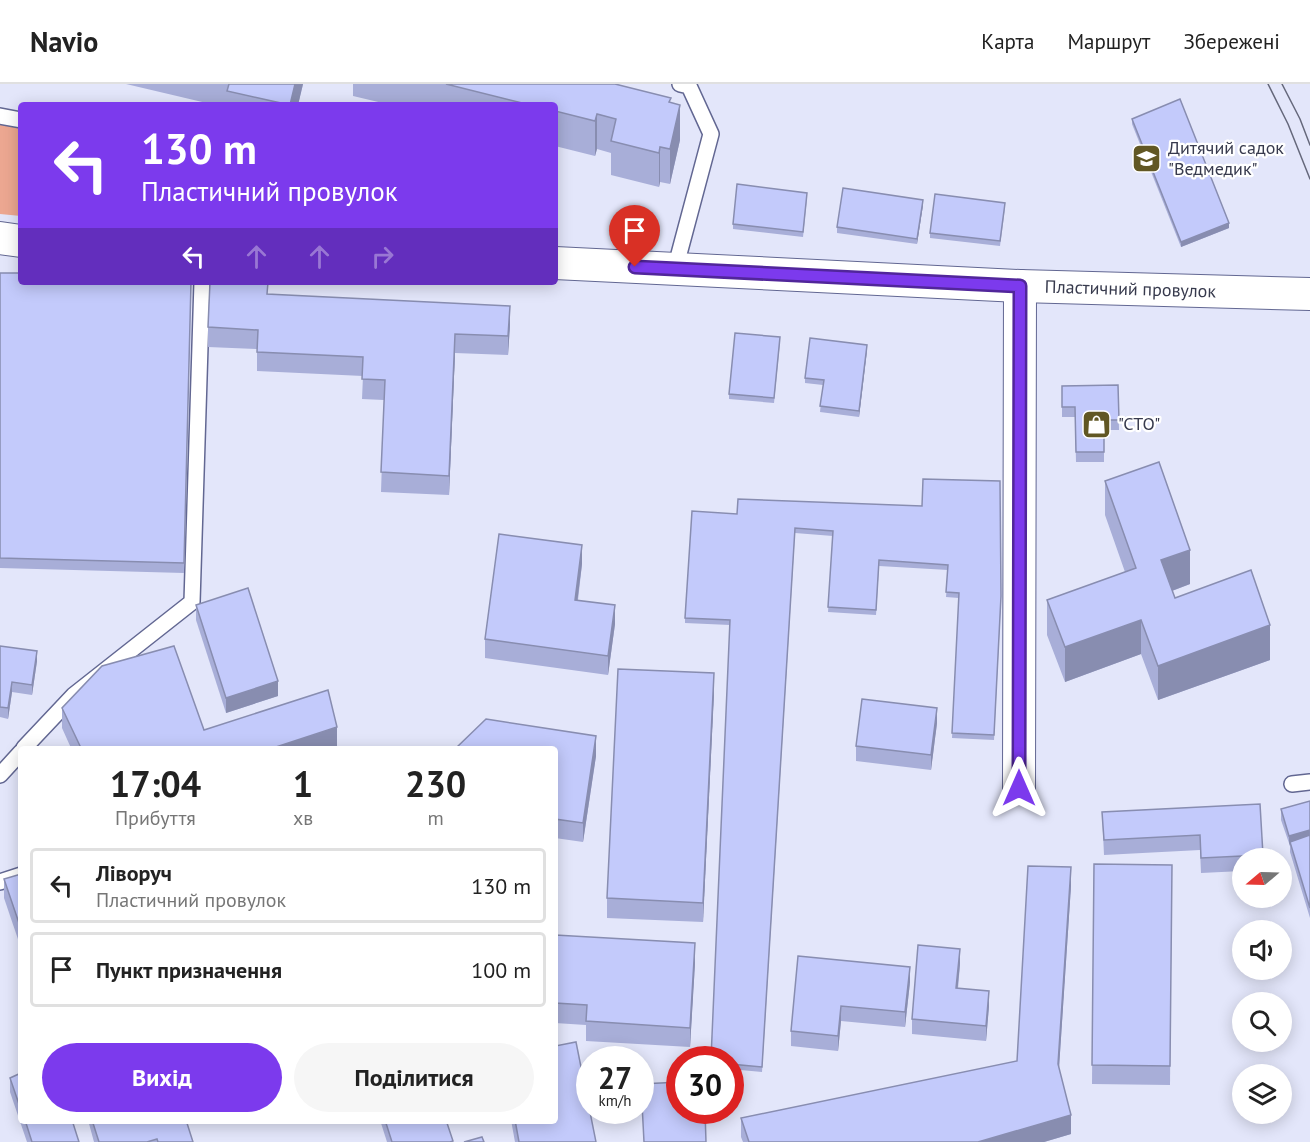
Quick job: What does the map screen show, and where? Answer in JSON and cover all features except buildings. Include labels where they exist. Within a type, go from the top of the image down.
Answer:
[{"type":"street","points":[[0,238],[18,240]]},
{"type":"street","name":"Пластичний провулок","points":[[558,263],[1020,286],[1310,294]]},
{"type":"street","points":[[1019,788],[1020,286]]},
{"type":"lane","points":[[675,269],[711,134],[687,85]]},
{"type":"lane","points":[[0,116],[18,119]]},
{"type":"lane","points":[[26,746],[74,695],[192,602],[202,285]]},
{"type":"lane","points":[[0,775],[18,755]]},
{"type":"lane","points":[[1292,784],[1310,782]]},
{"type":"lane","points":[[0,882],[18,876]]},
{"type":"shaded area","points":[[0,123],[18,127],[18,216],[0,214]]},
{"type":"tram line","points":[[1268,84],[1288,124],[1310,179]]},
{"type":"tram line","points":[[1282,84],[1310,145]]},
{"type":"place","name":"Дитячий садок \"Ведмедик\"","points":[[1147,158]]},
{"type":"place","name":"\"СТО\"","points":[[1097,424]]},
{"type":"route","points":[[635,267],[1020,286],[1019,788]]}]
